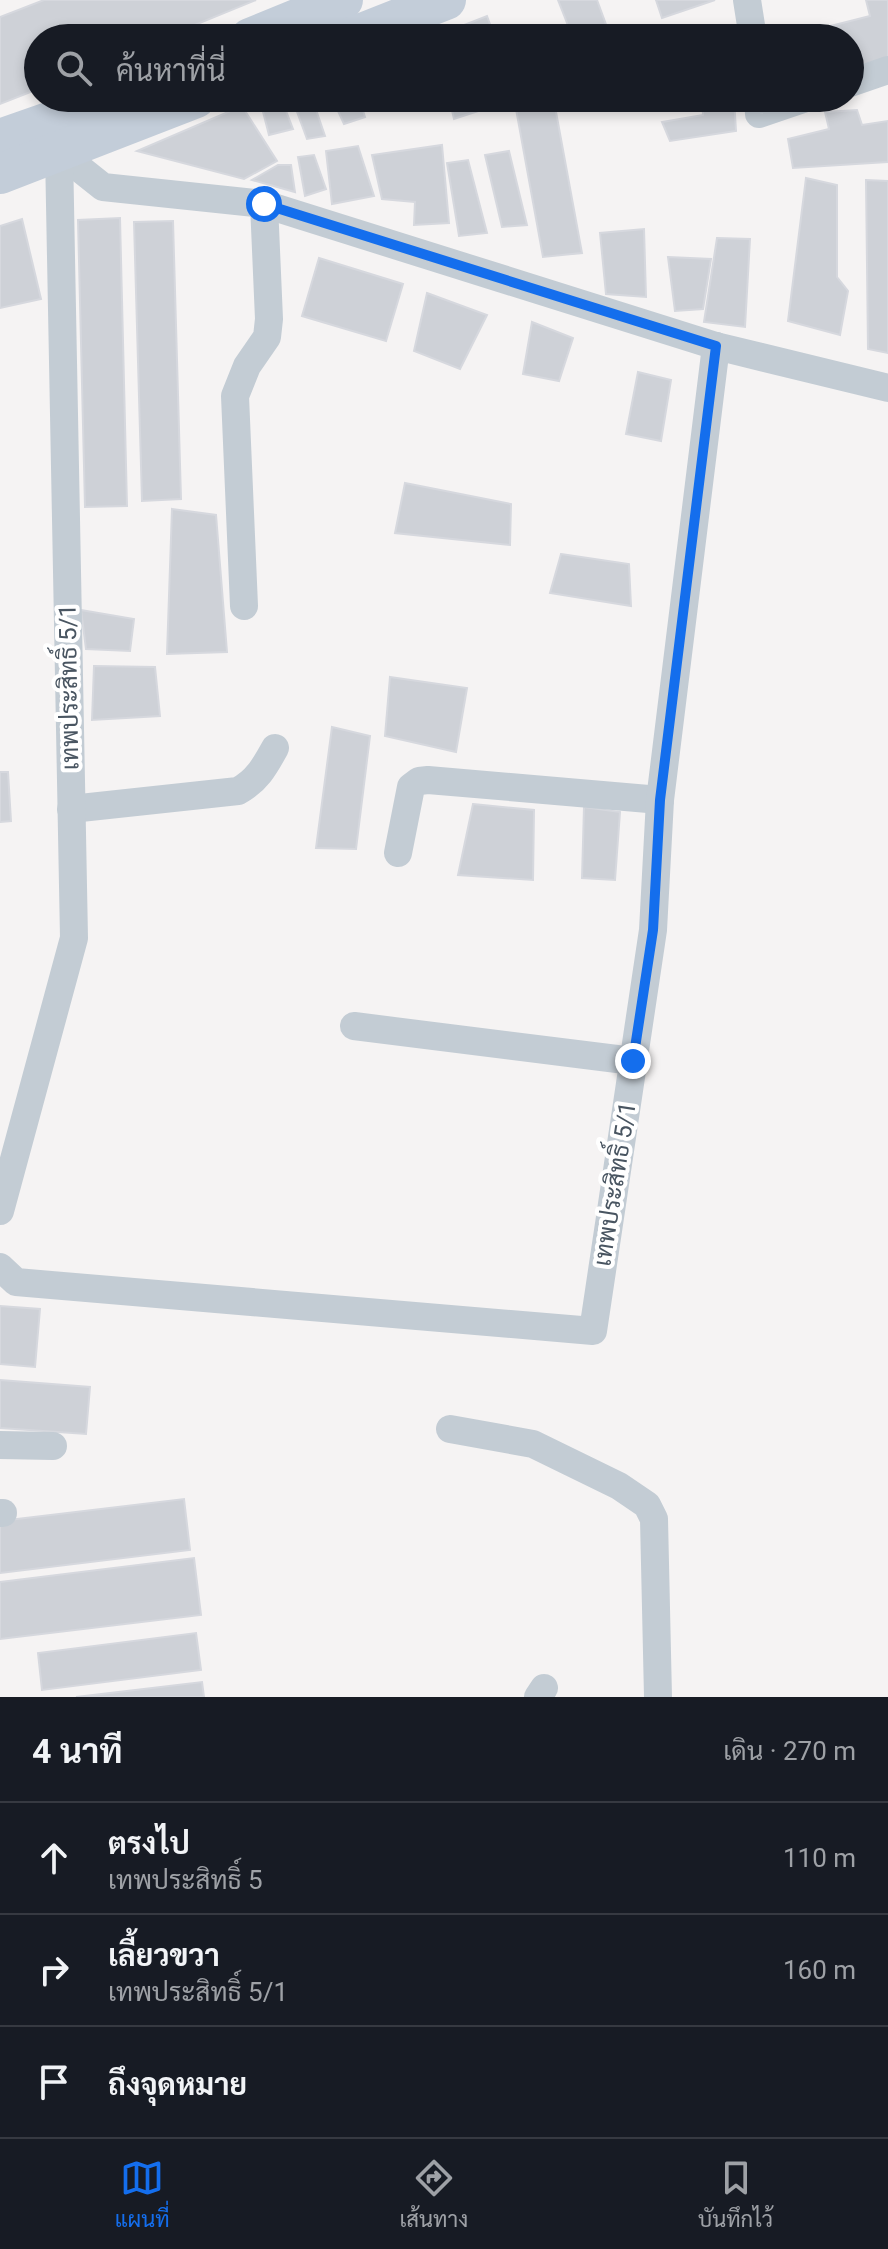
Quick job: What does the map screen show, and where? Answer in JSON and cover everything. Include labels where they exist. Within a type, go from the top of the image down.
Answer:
[{"type":"main road","points":[[284,24],[343,0]]},
{"type":"main road","points":[[385,24],[446,0]]},
{"type":"main road","points":[[0,139],[70,112]]},
{"type":"main road","points":[[0,174],[160,112]]},
{"type":"street","points":[[747,0],[751,24]]},
{"type":"street","points":[[864,78],[888,70]]},
{"type":"street","points":[[59,152],[103,187],[264,204],[716,346],[888,388]]},
{"type":"street","name":"เทพประสิทธิ์ 5/1","points":[[0,1211],[74,938],[59,152]]},
{"type":"street","points":[[244,606],[235,396],[247,366],[267,337],[269,319],[264,204]]},
{"type":"street","name":"เทพประสิทธิ์ 5/1","points":[[0,1267],[16,1282],[593,1331],[653,930],[660,800],[716,346]]},
{"type":"street","points":[[71,809],[238,791],[261,773],[275,748]]},
{"type":"street","points":[[398,853],[411,787],[419,781],[660,800]]},
{"type":"street","points":[[354,1026],[633,1061]]},
{"type":"street","points":[[450,1429],[533,1444],[619,1486],[647,1505],[654,1519],[658,1697]]},
{"type":"street","points":[[0,1445],[53,1446]]},
{"type":"building","points":[[44,0],[256,0],[197,24],[24,24],[24,95],[0,104],[0,17]]},
{"type":"building","points":[[558,0],[597,0],[606,24],[567,24]]},
{"type":"building","points":[[656,0],[715,0],[662,18]]},
{"type":"building","points":[[866,0],[888,0],[888,58],[864,64],[864,24],[838,24],[870,16]]},
{"type":"building","points":[[487,16],[490,24],[467,24]]},
{"type":"building","points":[[228,112],[246,112],[277,161],[244,179],[137,151]]},
{"type":"building","points":[[263,112],[286,112],[293,129],[269,135]]},
{"type":"building","points":[[297,112],[317,112],[325,136],[307,139]]},
{"type":"building","points":[[338,112],[363,112],[365,117],[344,124]]},
{"type":"building","points":[[452,112],[475,112],[454,119]]},
{"type":"building","points":[[517,112],[556,112],[582,253],[543,257]]},
{"type":"building","points":[[703,112],[735,112],[736,131],[670,141],[662,122],[703,115]]},
{"type":"building","points":[[825,112],[858,112],[862,125],[888,121],[888,162],[793,168],[788,139],[829,129]]},
{"type":"building","points":[[442,145],[449,223],[414,225],[415,202],[382,199],[372,155]]},
{"type":"building","points":[[358,146],[374,196],[332,204],[326,151]]},
{"type":"building","points":[[509,151],[527,225],[502,227],[485,155]]},
{"type":"building","points":[[314,155],[326,189],[305,196],[298,157]]},
{"type":"building","points":[[468,160],[487,233],[459,236],[447,163]]},
{"type":"building","points":[[278,165],[291,165],[295,192],[252,180]]},
{"type":"building","points":[[806,178],[837,185],[837,277],[848,291],[840,335],[788,321]]},
{"type":"building","points":[[866,180],[888,181],[888,353],[868,349]]},
{"type":"building","points":[[120,218],[127,506],[85,507],[78,220]]},
{"type":"building","points":[[22,219],[41,299],[0,308],[0,226]]},
{"type":"building","points":[[173,221],[181,499],[142,501],[134,222]]},
{"type":"building","points":[[644,229],[646,297],[606,294],[600,233]]},
{"type":"building","points":[[717,238],[750,239],[745,327],[704,322]]},
{"type":"building","points":[[668,257],[711,259],[703,309],[675,311]]},
{"type":"building","points":[[319,258],[403,284],[386,341],[302,316]]},
{"type":"building","points":[[427,293],[487,315],[460,369],[414,351]]},
{"type":"building","points":[[532,322],[573,338],[559,381],[523,374]]},
{"type":"building","points":[[638,372],[671,380],[661,441],[626,434]]},
{"type":"building","points":[[405,483],[511,504],[510,545],[395,533]]},
{"type":"building","points":[[172,509],[216,515],[227,652],[167,654]]},
{"type":"building","points":[[561,554],[629,564],[631,606],[550,593]]},
{"type":"building","points":[[81,610],[134,619],[130,651],[86,649]]},
{"type":"building","points":[[94,666],[155,667],[160,716],[92,720]]},
{"type":"building","points":[[390,677],[467,688],[456,752],[385,736]]},
{"type":"building","points":[[332,727],[370,736],[356,849],[316,848]]},
{"type":"building","points":[[0,772],[8,772],[11,821],[0,822]]},
{"type":"building","points":[[473,804],[534,810],[533,880],[458,875]]},
{"type":"building","points":[[584,807],[620,812],[615,880],[582,878]]},
{"type":"building","points":[[0,1306],[40,1309],[35,1367],[0,1364]]},
{"type":"building","points":[[0,1380],[90,1387],[86,1434],[0,1428]]},
{"type":"building","points":[[184,1499],[190,1550],[0,1573],[0,1521]]},
{"type":"building","points":[[194,1558],[201,1615],[0,1639],[0,1582]]},
{"type":"building","points":[[196,1633],[201,1670],[42,1690],[38,1653]]},
{"type":"building","points":[[202,1682],[204,1697],[76,1697]]},
{"type":"route","points":[[264,204],[716,346],[660,800],[653,930],[633,1061]]}]
